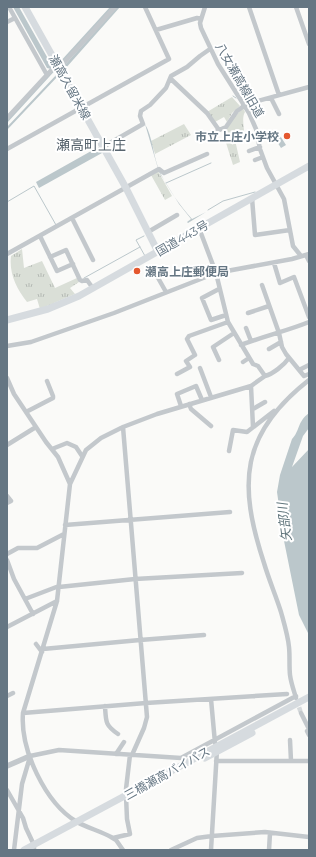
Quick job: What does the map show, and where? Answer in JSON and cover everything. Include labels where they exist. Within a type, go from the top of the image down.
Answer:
[{"type":"main road","name":"瀬高久留米線","points":[[25,7],[126,188],[158,252]]},
{"type":"main road","name":"国道443号","points":[[7,320],[48,309],[79,296],[309,167]]},
{"type":"main road","name":"三橋瀬高バイパス","points":[[24,850],[33,848],[127,797],[216,746],[309,697]]},
{"type":"main road","name":"三橋瀬高バイパス","points":[[216,746],[309,702]]},
{"type":"street","points":[[9,7],[47,75]]},
{"type":"street","points":[[7,118],[47,75],[59,66],[115,7]]},
{"type":"street","points":[[7,149],[169,59],[145,7]]},
{"type":"street","points":[[156,30],[197,18],[201,19],[205,7]]},
{"type":"street","points":[[249,7],[279,95]]},
{"type":"street","points":[[296,7],[309,44]]},
{"type":"street","points":[[7,22],[15,18]]},
{"type":"street","name":"八女瀬高線旧道","points":[[201,19],[201,28],[210,49],[253,122],[267,168],[284,199],[293,246],[301,256]]},
{"type":"street","points":[[103,147],[143,124],[140,111],[150,105],[166,88],[171,76],[187,67],[210,49]]},
{"type":"street","points":[[172,80],[207,113],[218,131],[226,127],[236,111],[244,105],[309,87]]},
{"type":"street","points":[[271,98],[279,114]]},
{"type":"street","points":[[249,151],[260,147]]},
{"type":"street","points":[[7,254],[160,169],[164,173],[207,154]]},
{"type":"street","points":[[255,160],[263,157]]},
{"type":"street","points":[[252,198],[256,235],[290,230]]},
{"type":"street","points":[[148,232],[177,215]]},
{"type":"street","points":[[72,218],[93,260]]},
{"type":"street","points":[[199,228],[216,273],[228,322],[253,364],[258,366],[265,376]]},
{"type":"street","points":[[40,236],[56,271],[73,264]]},
{"type":"street","points":[[50,257],[66,250],[80,280],[87,280],[92,287]]},
{"type":"street","points":[[7,346],[31,342],[141,303],[216,273],[274,263],[308,254],[309,261]]},
{"type":"street","points":[[274,263],[280,283],[294,277],[309,317]]},
{"type":"street","points":[[152,268],[166,292]]},
{"type":"street","points":[[262,285],[281,342],[289,358],[304,376],[309,374]]},
{"type":"street","points":[[219,289],[202,298],[210,320],[226,315]]},
{"type":"street","points":[[248,313],[269,306]]},
{"type":"street","points":[[177,374],[190,367],[186,361],[195,355],[187,339],[189,336],[228,322]]},
{"type":"street","points":[[241,345],[309,322]]},
{"type":"street","points":[[246,328],[251,341]]},
{"type":"street","points":[[218,360],[213,347],[234,333]]},
{"type":"street","points":[[269,349],[281,342]]},
{"type":"street","points":[[244,362],[249,358]]},
{"type":"street","points":[[123,850],[113,838],[79,823],[65,813],[50,797],[34,767],[24,729],[23,713],[57,601],[70,484],[86,450],[101,438],[123,427],[156,414],[251,386],[265,376],[269,375],[289,358]]},
{"type":"street","points":[[299,370],[309,365]]},
{"type":"street","points":[[200,368],[211,398]]},
{"type":"street","points":[[7,378],[12,390],[26,412],[58,457],[70,484]]},
{"type":"street","points":[[229,451],[233,430],[246,432],[278,408],[309,380]]},
{"type":"street","points":[[26,412],[53,398],[47,381]]},
{"type":"street","points":[[181,406],[177,394],[196,386],[202,400]]},
{"type":"street","points":[[251,386],[253,427]]},
{"type":"street","points":[[7,393],[12,390]]},
{"type":"street","points":[[252,409],[265,402]]},
{"type":"street","points":[[189,404],[191,409],[211,426]]},
{"type":"street","points":[[7,766],[30,756],[59,750],[181,758],[216,746],[296,697],[290,674],[289,646],[286,632],[281,611],[259,549],[249,499],[249,471],[252,452],[266,425],[278,408]]},
{"type":"street","points":[[7,445],[36,427]]},
{"type":"street","points":[[113,838],[130,834],[127,819],[126,789],[131,755],[146,722],[146,703],[123,427]]},
{"type":"street","points":[[52,449],[67,443],[76,447],[82,456]]},
{"type":"street","points":[[7,496],[11,501],[7,503]]},
{"type":"street","points":[[65,525],[230,512]]},
{"type":"street","points":[[7,554],[18,548],[38,548],[64,534]]},
{"type":"street","points":[[7,560],[14,579],[33,614]]},
{"type":"street","points":[[25,599],[59,586],[135,579],[242,573]]},
{"type":"street","points":[[7,627],[57,601]]},
{"type":"street","points":[[42,651],[140,640],[204,635]]},
{"type":"street","points":[[36,644],[42,651]]},
{"type":"street","points":[[7,696],[12,693]]},
{"type":"street","points":[[23,713],[287,694]]},
{"type":"street","points":[[211,699],[216,746],[212,850]]},
{"type":"street","points":[[105,706],[106,724],[118,734]]},
{"type":"street","points":[[301,713],[309,729],[307,731],[309,735]]},
{"type":"street","points":[[290,740],[292,761]]},
{"type":"street","points":[[116,754],[124,742]]},
{"type":"street","points":[[14,850],[22,784],[30,756]]},
{"type":"street","points":[[216,761],[309,761]]},
{"type":"street","points":[[7,790],[18,810],[33,848]]},
{"type":"street","points":[[269,850],[270,833]]},
{"type":"street","points":[[171,850],[197,838],[212,836],[270,833],[309,837]]},
{"type":"green space","points":[[232,97],[240,106],[232,113],[227,122],[224,117],[215,122],[207,112]]},
{"type":"green space","points":[[243,108],[245,112],[243,118],[244,136],[235,140],[240,162],[233,165],[222,130]]},
{"type":"green space","points":[[184,124],[191,135],[155,154],[151,141]]},
{"type":"green space","points":[[158,171],[172,196],[165,200],[151,175]]},
{"type":"green space","points":[[22,249],[24,268],[42,261],[55,288],[77,278],[79,282],[70,288],[75,294],[40,309],[37,299],[27,302],[14,280],[11,268],[11,256]]},
{"type":"water","points":[[13,7],[19,7],[51,64],[51,69],[47,68]]},
{"type":"water","points":[[110,7],[113,7],[7,123],[7,120]]},
{"type":"water","points":[[117,7],[120,7],[65,69],[63,67]]},
{"type":"water","points":[[58,73],[59,75],[7,130],[7,127]]},
{"type":"water","points":[[145,124],[148,129],[158,166],[164,180],[159,172]]},
{"type":"water","points":[[279,134],[286,145],[281,148],[274,137]]},
{"type":"water","points":[[99,147],[102,153],[39,188],[36,182]]},
{"type":"water","points":[[183,209],[192,219],[206,212],[188,223],[187,222],[191,219]]},
{"type":"water","name":"矢部川","points":[[309,413],[309,428],[303,436],[292,467],[309,449],[309,635],[299,615],[281,526],[281,511],[277,492],[280,475],[292,439],[295,436],[300,423]]},
{"type":"waterway","points":[[166,183],[211,163]]},
{"type":"waterway","points":[[7,202],[34,186],[56,225]]},
{"type":"waterway","points":[[208,210],[223,201],[255,192]]},
{"type":"waterway","points":[[144,236],[136,240],[145,256]]},
{"type":"waterway","points":[[84,278],[140,247]]},
{"type":"tunnel","points":[[297,701],[301,713]]},
{"type":"place","name":"市立上庄小学校","points":[[287,136]]},
{"type":"place","name":"瀬高上庄郵便局","points":[[137,271]]},
{"type":"district","name":"瀬高町上庄","points":[[91,145]]}]
